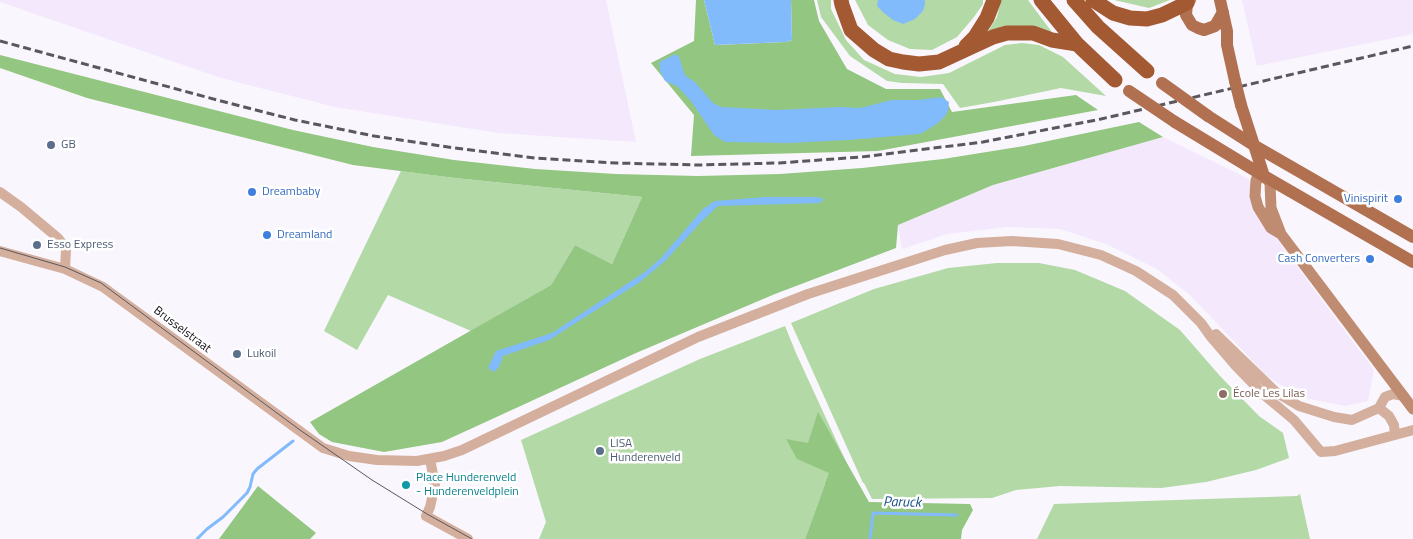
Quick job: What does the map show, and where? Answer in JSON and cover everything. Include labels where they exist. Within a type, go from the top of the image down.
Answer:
[{"type":"highway","points":[[841,0],[851,30],[874,50],[889,59],[920,64],[939,62],[993,37],[1007,33],[1033,33],[1052,40],[1077,44]]},
{"type":"highway","points":[[959,52],[975,37],[987,18],[994,0]]},
{"type":"highway","points":[[1041,0],[1077,44],[1115,80]]},
{"type":"highway","points":[[1074,0],[1098,27],[1147,71]]},
{"type":"highway","points":[[1093,0],[1113,13],[1130,18],[1147,19],[1162,15],[1188,2]]},
{"type":"main road","points":[[1188,2],[1186,12],[1188,20],[1192,25],[1204,30],[1215,26],[1222,6]]},
{"type":"main road","points":[[1222,6],[1227,45],[1241,106],[1264,176]]},
{"type":"main road","points":[[1147,71],[1208,116],[1255,146],[1413,237]]},
{"type":"main road","points":[[1115,80],[1175,122],[1413,262]]},
{"type":"main road","points":[[1264,176],[1256,180],[1255,196],[1258,206],[1272,228],[1281,234],[1413,409]]},
{"type":"street","points":[[0,192],[21,206],[58,238],[66,249],[65,269]]},
{"type":"street","name":"Brusselstraat","points":[[0,251],[65,269],[93,282],[111,292],[162,332],[323,448],[349,456],[377,460],[417,461],[462,450],[698,337],[808,294],[945,250],[977,244],[1012,242],[1058,244],[1102,255],[1136,271],[1173,296],[1201,323]]},
{"type":"street","points":[[1201,323],[1216,334],[1277,393],[1299,406],[1334,417],[1352,420],[1379,408],[1385,397],[1393,394],[1404,396]]},
{"type":"street","points":[[1201,323],[1235,365],[1264,395],[1294,420],[1321,452],[1335,451],[1413,430]]},
{"type":"street","points":[[1379,408],[1389,416],[1394,425],[1395,434]]},
{"type":"street","points":[[430,459],[435,485],[426,516],[468,539]]},
{"type":"shaded area","points":[[0,0],[606,0],[636,142],[498,133],[335,107],[221,78],[0,2]]},
{"type":"shaded area","points":[[1242,0],[1413,0],[1413,34],[1257,66]]},
{"type":"shaded area","points":[[1163,137],[1249,179],[1256,211],[1374,370],[1368,401],[1345,406],[1300,397],[1267,376],[1190,295],[1157,269],[1106,244],[1060,229],[1008,227],[947,234],[902,249],[898,225],[993,185]]},
{"type":"green space","points":[[696,0],[704,0],[715,45],[786,42],[792,40],[791,0],[814,0],[819,21],[847,69],[886,89],[940,89],[952,112],[1076,95],[1098,110],[878,151],[691,156],[694,115],[651,63],[694,41]]},
{"type":"green space","points":[[817,0],[831,0],[831,9],[846,40],[864,60],[895,74],[921,77],[949,73],[1005,45],[1022,43],[1039,45],[1063,57],[1106,96],[1061,88],[960,108],[943,84],[887,81],[850,56],[821,17]]},
{"type":"green space","points":[[855,0],[983,0],[983,4],[957,37],[932,50],[910,49],[888,40],[868,25]]},
{"type":"green space","points":[[1001,0],[1028,0],[1054,35],[985,36],[997,17]]},
{"type":"green space","points":[[1114,0],[1170,0],[1149,8]]},
{"type":"green space","points":[[0,55],[293,130],[373,147],[454,160],[535,169],[616,174],[698,176],[780,174],[862,168],[943,159],[1024,146],[1139,122],[1163,137],[993,185],[898,225],[896,248],[775,294],[636,353],[442,442],[384,452],[332,442],[319,434],[310,422],[551,285],[575,245],[612,264],[642,197],[455,178],[353,165],[87,98],[0,68]]},
{"type":"green space","points":[[401,171],[642,197],[612,264],[575,245],[551,285],[471,331],[388,295],[357,350],[324,331]]},
{"type":"green space","points":[[997,263],[1039,263],[1075,270],[1125,291],[1180,330],[1220,376],[1259,416],[1283,433],[1289,458],[1256,470],[1206,482],[1161,488],[1060,486],[1016,490],[992,498],[872,499],[791,323],[874,289],[948,268]]},
{"type":"green space","points":[[785,326],[865,503],[825,484],[805,539],[539,539],[546,522],[521,440],[700,359]]},
{"type":"green space","points":[[818,412],[869,502],[970,504],[973,510],[962,530],[961,539],[805,539],[829,473],[797,459],[786,439],[808,443]]},
{"type":"green space","points":[[258,486],[316,533],[310,539],[219,539]]},
{"type":"green space","points":[[1300,494],[1310,539],[1037,539],[1054,504],[1297,496]]},
{"type":"water","points":[[704,0],[791,0],[792,40],[786,42],[715,45]]},
{"type":"water","points":[[878,0],[925,0],[925,4],[923,11],[915,19],[903,24],[893,20],[884,13],[877,6]]},
{"type":"water","points":[[676,54],[687,77],[695,82],[713,103],[721,107],[777,110],[839,107],[860,108],[892,100],[919,100],[941,97],[949,102],[948,110],[938,123],[919,134],[789,143],[725,142],[714,135],[691,101],[677,86],[665,81],[660,71],[659,63]]},
{"type":"water","points":[[765,197],[817,197],[824,199],[820,203],[718,206],[665,261],[640,282],[549,340],[503,356],[499,367],[494,372],[488,368],[496,351],[552,333],[645,272],[661,258],[703,209],[715,201]]},
{"type":"waterway","points":[[197,539],[247,493],[253,474],[257,469],[293,441]]},
{"type":"waterway","name":"Paruck","points":[[870,539],[873,513],[957,515]]},
{"type":"tram line","points":[[0,248],[65,267],[101,283],[300,430],[372,480],[472,539]]},
{"type":"railway","points":[[0,41],[295,120],[374,136],[535,158],[616,163],[698,165],[779,163],[861,157],[983,142],[1101,119],[1413,46]]},
{"type":"place","name":"GB","points":[[51,145]]},
{"type":"place","name":"Dreambaby","points":[[252,192]]},
{"type":"place","name":"Vinispirit","points":[[1398,199]]},
{"type":"place","name":"Dreamland","points":[[267,235]]},
{"type":"place","name":"Esso Express","points":[[37,245]]},
{"type":"place","name":"Cash Converters","points":[[1370,259]]},
{"type":"place","name":"Lukoil","points":[[237,354]]},
{"type":"place","name":"École Les Lilas","points":[[1223,394]]},
{"type":"place","name":"LISA Hunderenveld","points":[[600,451]]},
{"type":"place","name":"Place Hunderenveld - Hunderenveldplein","points":[[406,485]]}]
